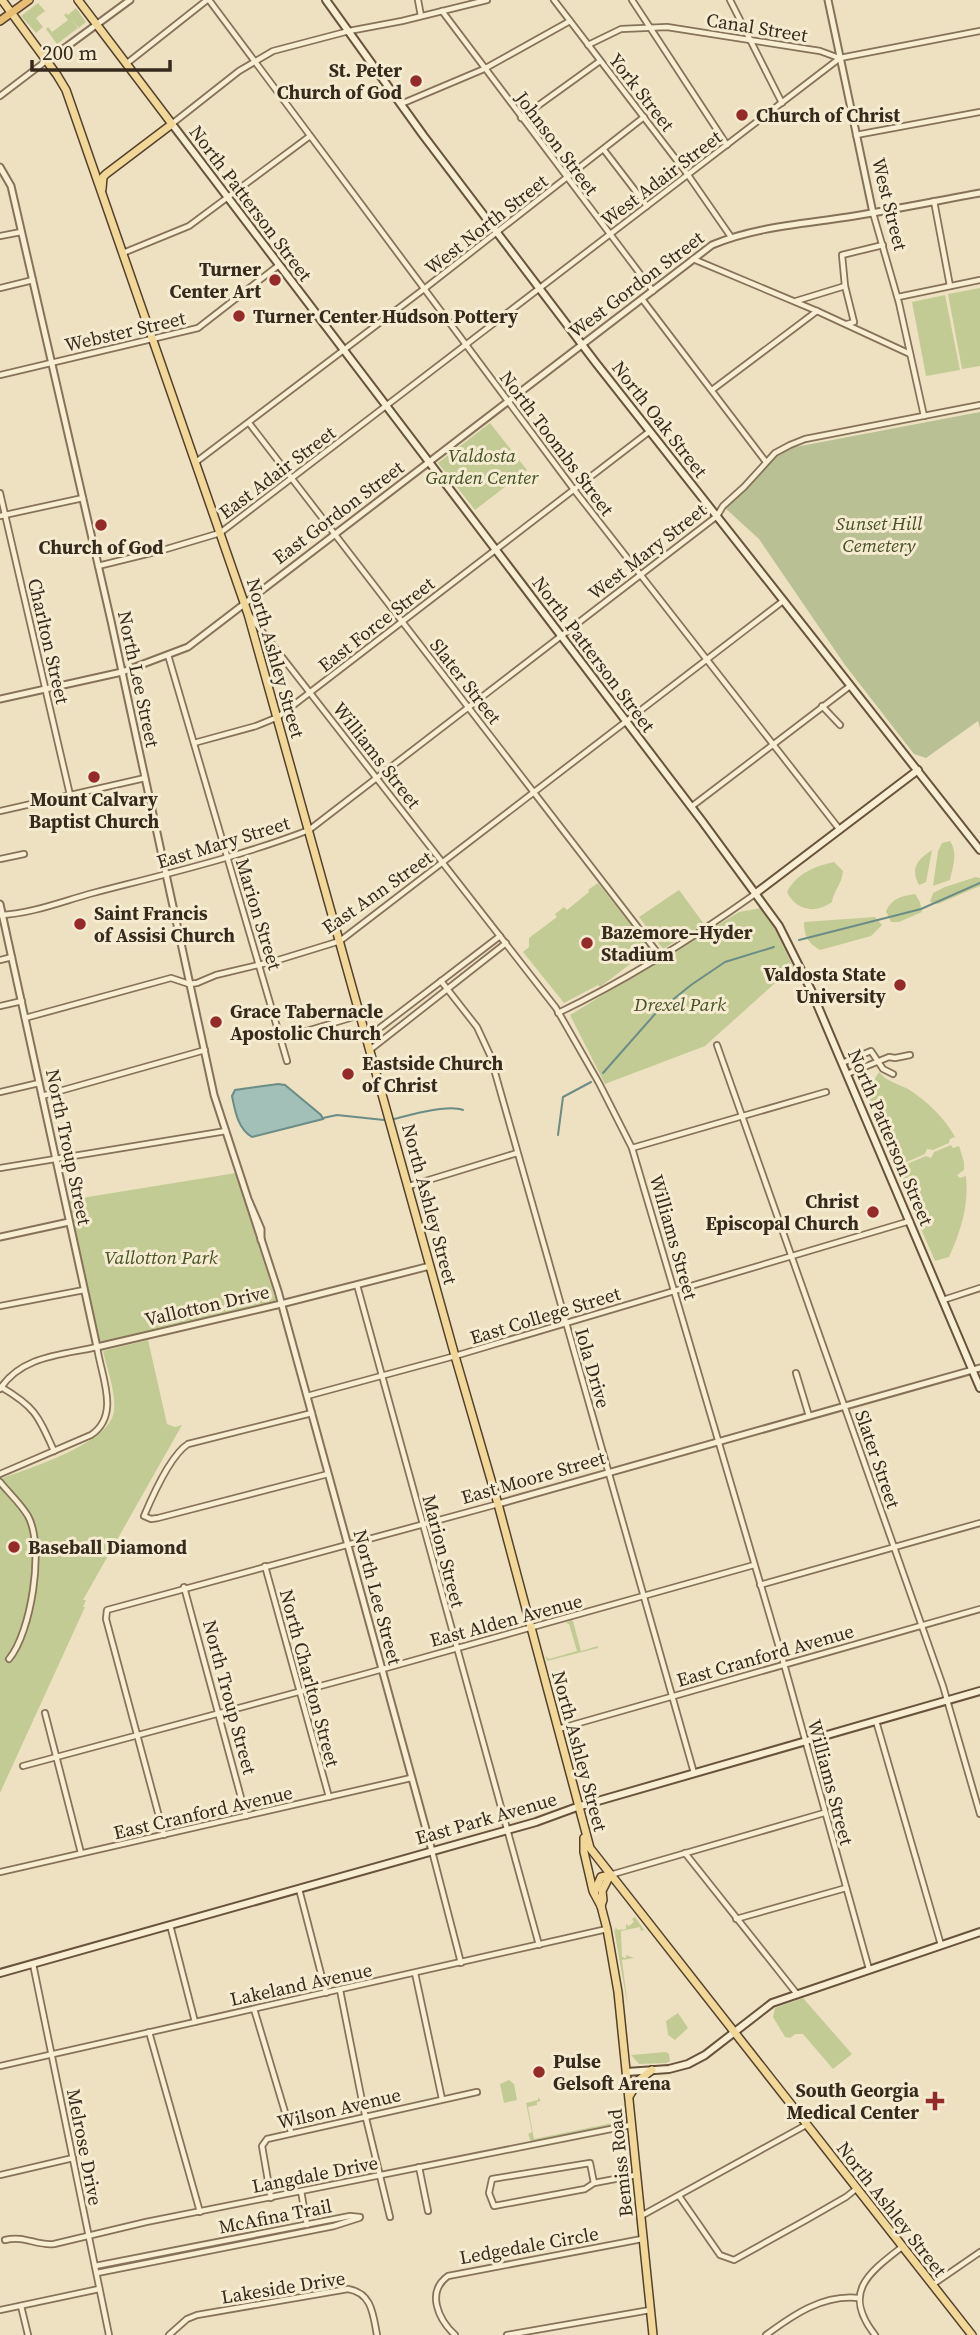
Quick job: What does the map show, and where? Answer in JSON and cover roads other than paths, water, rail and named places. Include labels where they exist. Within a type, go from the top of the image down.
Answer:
[{"type":"highway","points":[[0,21],[29,0]]},
{"type":"main road","name":"North Ashley Street","points":[[2,0],[66,90],[245,603],[498,1504],[583,1830],[590,1848],[972,2335]]},
{"type":"main road","name":"North Patterson Street","points":[[78,0],[756,893],[791,947],[943,1300],[976,1369],[980,1388]]},
{"type":"main road","name":"North Oak Street","points":[[326,0],[582,344],[980,850]]},
{"type":"main road","points":[[102,191],[103,177],[172,124]]},
{"type":"main road","points":[[88,155],[101,170],[110,171]]},
{"type":"main road","points":[[756,893],[918,770]]},
{"type":"main road","name":"East Park Avenue","points":[[0,1973],[506,1830],[980,1690]]},
{"type":"main road","name":"Bemiss Road","points":[[583,1830],[584,1852],[594,1893],[601,1906],[607,1929],[618,1992],[653,2335]]},
{"type":"main road","points":[[594,1893],[601,1878],[610,1875]]},
{"type":"main road","points":[[601,1906],[602,1891],[610,1875]]},
{"type":"main road","points":[[626,2072],[673,2069],[688,2064],[734,2034],[765,2007],[980,1931]]},
{"type":"main road","points":[[629,2099],[639,2080],[652,2070]]},
{"type":"street","points":[[0,96],[130,0]]},
{"type":"street","points":[[126,64],[208,0]]},
{"type":"street","name":"North Toombs Street","points":[[208,0],[575,491],[840,830]]},
{"type":"street","points":[[418,0],[421,16]]},
{"type":"street","points":[[172,124],[255,60],[287,46],[486,0]]},
{"type":"street","name":"York Street","points":[[554,0],[688,175],[731,237]]},
{"type":"street","points":[[632,0],[727,145]]},
{"type":"street","points":[[730,0],[782,103]]},
{"type":"street","name":"West Street","points":[[828,0],[873,213],[898,297],[924,416]]},
{"type":"street","name":"Johnson Street","points":[[442,11],[653,291]]},
{"type":"street","points":[[401,104],[484,69],[570,22]]},
{"type":"street","name":"Canal Street","points":[[588,46],[621,29],[667,27],[820,51],[840,58]]},
{"type":"street","name":"West Adair Street","points":[[386,407],[840,58],[980,31]]},
{"type":"street","points":[[521,118],[600,61]]},
{"type":"street","points":[[856,135],[980,112]]},
{"type":"street","name":"West North Street","points":[[196,463],[644,117]]},
{"type":"street","points":[[123,253],[183,230],[310,136]]},
{"type":"street","points":[[604,149],[647,206]]},
{"type":"street","name":"North Lee Street","points":[[0,167],[9,180],[53,363],[215,1097],[248,1199],[261,1229],[261,1240],[312,1413],[461,1963]]},
{"type":"street","name":"West Gordon Street","points":[[428,463],[712,245],[731,237],[980,193]]},
{"type":"street","points":[[934,201],[950,286]]},
{"type":"street","points":[[0,236],[21,232]]},
{"type":"street","points":[[846,324],[854,322],[845,286],[842,255],[883,245]]},
{"type":"street","points":[[693,259],[910,354]]},
{"type":"street","name":"Webster Street","points":[[0,374],[198,328],[279,265]]},
{"type":"street","points":[[0,288],[33,280]]},
{"type":"street","points":[[898,297],[980,280]]},
{"type":"street","points":[[795,302],[845,286]]},
{"type":"street","points":[[642,299],[766,462]]},
{"type":"street","points":[[711,390],[817,311]]},
{"type":"street","name":"West Mary Street","points":[[560,636],[717,516],[723,506],[744,488],[775,453],[805,439],[980,405]]},
{"type":"street","name":"East Adair Street","points":[[98,566],[220,533],[386,407]]},
{"type":"street","name":"Slater Street","points":[[249,423],[660,956]]},
{"type":"street","name":"East Force Street","points":[[194,743],[257,726],[278,717],[650,431]]},
{"type":"street","name":"East Gordon Street","points":[[0,699],[122,672],[188,647],[428,463]]},
{"type":"street","name":"Charlton Street","points":[[0,493],[70,795]]},
{"type":"street","points":[[3,515],[83,498]]},
{"type":"street","name":"East Ann Street","points":[[26,1018],[171,978],[189,984],[340,941],[783,601]]},
{"type":"street","name":"Williams Street","points":[[248,614],[558,1013],[599,1083],[632,1148],[869,1969]]},
{"type":"street","name":"East Mary Street","points":[[1,915],[166,875],[309,830],[560,636]]},
{"type":"street","name":"Marion Street","points":[[168,655],[287,1061]]},
{"type":"street","points":[[691,807],[850,686]]},
{"type":"street","points":[[822,706],[840,725]]},
{"type":"street","points":[[0,811],[145,778]]},
{"type":"street","points":[[0,859],[24,854]]},
{"type":"street","points":[[558,1013],[660,956],[756,893]]},
{"type":"street","name":"North Troup Street","points":[[0,904],[108,1408],[105,1420],[91,1435],[0,1474]]},
{"type":"street","points":[[368,1037],[500,936]]},
{"type":"street","points":[[371,1049],[506,943]]},
{"type":"street","points":[[0,960],[12,957]]},
{"type":"street","name":"Iola Drive","points":[[441,981],[485,1042],[694,1774]]},
{"type":"street","points":[[0,1006],[22,1001]]},
{"type":"street","points":[[280,1039],[361,1015]]},
{"type":"street","name":"Slater Street","points":[[717,1045],[947,1700],[980,1814]]},
{"type":"street","points":[[42,1096],[205,1050]]},
{"type":"street","points":[[842,1063],[872,1051],[883,1069],[893,1074]]},
{"type":"street","points":[[847,1074],[889,1057],[910,1055]]},
{"type":"street","points":[[0,1091],[39,1083]]},
{"type":"street","points":[[632,1148],[826,1093]]},
{"type":"street","points":[[0,1168],[226,1131]]},
{"type":"street","points":[[409,1186],[517,1153]]},
{"type":"street","name":"East College Street","points":[[307,1396],[566,1324],[910,1221]]},
{"type":"street","points":[[0,1237],[69,1222]]},
{"type":"street","name":"Vallotton Drive","points":[[0,1388],[14,1372],[31,1362],[430,1266]]},
{"type":"street","name":"Marion Street","points":[[357,1285],[538,1945]]},
{"type":"street","points":[[943,1300],[980,1288]]},
{"type":"street","points":[[0,1306],[84,1290]]},
{"type":"street","name":"East Moore Street","points":[[138,1735],[106,1615],[111,1607],[498,1504],[976,1369]]},
{"type":"street","points":[[796,1373],[809,1416]]},
{"type":"street","points":[[0,1388],[21,1399],[34,1410],[54,1451]]},
{"type":"street","points":[[312,1413],[188,1444],[182,1448],[172,1464],[144,1516],[158,1518],[328,1474]]},
{"type":"street","points":[[0,1482],[28,1516],[33,1530],[36,1561],[30,1605],[18,1646],[9,1659]]},
{"type":"street","points":[[760,1585],[980,1523]]},
{"type":"street","name":"East Alden Avenue","points":[[23,1766],[754,1565]]},
{"type":"street","name":"North Charlton Street","points":[[265,1566],[329,1797]]},
{"type":"street","name":"North Troup Street","points":[[184,1587],[246,1816]]},
{"type":"street","name":"East Cranford Avenue","points":[[558,1729],[980,1609]]},
{"type":"street","points":[[45,1713],[81,1853]]},
{"type":"street","points":[[875,1720],[941,1945]]},
{"type":"street","points":[[138,1735],[164,1835]]},
{"type":"street","name":"East Cranford Avenue","points":[[0,1872],[411,1778]]},
{"type":"street","points":[[610,1875],[824,1812]]},
{"type":"street","points":[[685,1853],[797,1994]]},
{"type":"street","points":[[736,1919],[846,1888]]},
{"type":"street","points":[[299,1889],[326,1993]]},
{"type":"street","points":[[170,1925],[195,2022]]},
{"type":"street","name":"Lakeland Avenue","points":[[0,2066],[607,1929]]},
{"type":"street","name":"Melrose Drive","points":[[33,1964],[109,2335]]},
{"type":"street","points":[[415,1973],[443,2099]]},
{"type":"street","points":[[340,1990],[390,2217]]},
{"type":"street","points":[[254,2009],[291,2132]]},
{"type":"street","points":[[149,2032],[200,2212]]},
{"type":"street","name":"Wilson Avenue","points":[[271,2198],[262,2146],[267,2138],[477,2092]]},
{"type":"street","name":"Langdale Drive","points":[[5,2240],[20,2237],[50,2245],[632,2125]]},
{"type":"street","points":[[641,2216],[806,2125]]},
{"type":"street","points":[[0,2175],[73,2158]]},
{"type":"street","points":[[594,2183],[590,2163],[492,2179],[489,2193],[494,2206],[585,2189],[594,2183],[637,2175]]},
{"type":"street","points":[[419,2167],[428,2211]]},
{"type":"street","points":[[679,2196],[720,2255],[734,2260],[816,2215],[856,2189]]},
{"type":"street","points":[[301,2192],[309,2231]]},
{"type":"street","name":"McAfina Trail","points":[[95,2266],[234,2239],[287,2231],[309,2231],[333,2222],[350,2216],[360,2217],[352,2222],[333,2222],[307,2224],[287,2231],[236,2245],[97,2273]]},
{"type":"street","points":[[234,2239],[236,2245]]},
{"type":"street","name":"Ledgedale Circle","points":[[454,2335],[444,2322],[436,2301],[438,2286],[448,2276],[643,2239]]},
{"type":"street","points":[[208,2244],[209,2250]]},
{"type":"street","points":[[875,2335],[863,2317],[859,2298],[865,2279],[902,2247]]},
{"type":"street","points":[[181,2249],[182,2256]]},
{"type":"street","points":[[932,2285],[980,2252]]},
{"type":"street","points":[[155,2255],[156,2261]]},
{"type":"street","points":[[128,2260],[129,2266]]},
{"type":"street","points":[[0,2311],[99,2289]]},
{"type":"street","name":"Lakeside Drive","points":[[169,2335],[187,2319],[197,2315],[348,2289],[356,2291],[369,2302],[377,2335]]},
{"type":"street","points":[[766,2335],[792,2316],[818,2304],[846,2297],[859,2298]]},
{"type":"street","points":[[21,2306],[29,2335]]},
{"type":"street","points":[[507,2335],[650,2310]]},
{"type":"water","points":[[285,1085],[323,1119],[252,1137],[240,1124],[232,1096],[235,1090]]},
{"type":"waterway","points":[[799,940],[921,909],[980,883]]},
{"type":"waterway","points":[[603,1073],[655,1014],[691,985],[725,962],[774,947]]},
{"type":"waterway","points":[[558,1135],[563,1097],[591,1082]]},
{"type":"waterway","points":[[394,1119],[439,1109],[463,1110]]},
{"type":"waterway","points":[[323,1118],[337,1115],[384,1120]]},
{"type":"place","name":"St. Peter Church of God","points":[[416,81]]},
{"type":"place","name":"Church of Christ","points":[[742,115]]},
{"type":"place","name":"Turner Center Art","points":[[275,280]]},
{"type":"place","name":"Turner Center Hudson Pottery","points":[[239,316]]},
{"type":"place","name":"Church of God","points":[[101,525]]},
{"type":"place","name":"Mount Calvary Baptist Church","points":[[94,777]]},
{"type":"place","name":"Saint Francis of Assisi Church","points":[[80,924]]},
{"type":"place","name":"Bazemore–Hyder Stadium","points":[[587,943]]},
{"type":"place","name":"Valdosta State University","points":[[900,985]]},
{"type":"place","name":"Grace Tabernacle Apostolic Church","points":[[216,1022]]},
{"type":"place","name":"Eastside Church of Christ","points":[[348,1074]]},
{"type":"place","name":"Christ Episcopal Church","points":[[873,1212]]},
{"type":"place","name":"Baseball Diamond","points":[[14,1547]]},
{"type":"place","name":"Pulse Gelsoft Arena","points":[[539,2072]]},
{"type":"place","name":"South Georgia Medical Center","points":[[935,2101]]},
{"type":"park label","name":"Valdosta Garden Center","points":[[482,466]]},
{"type":"park label","name":"Sunset Hill Cemetery","points":[[879,534]]},
{"type":"park label","name":"Drexel Park","points":[[680,1004]]},
{"type":"park label","name":"Vallotton Park","points":[[161,1257]]}]
